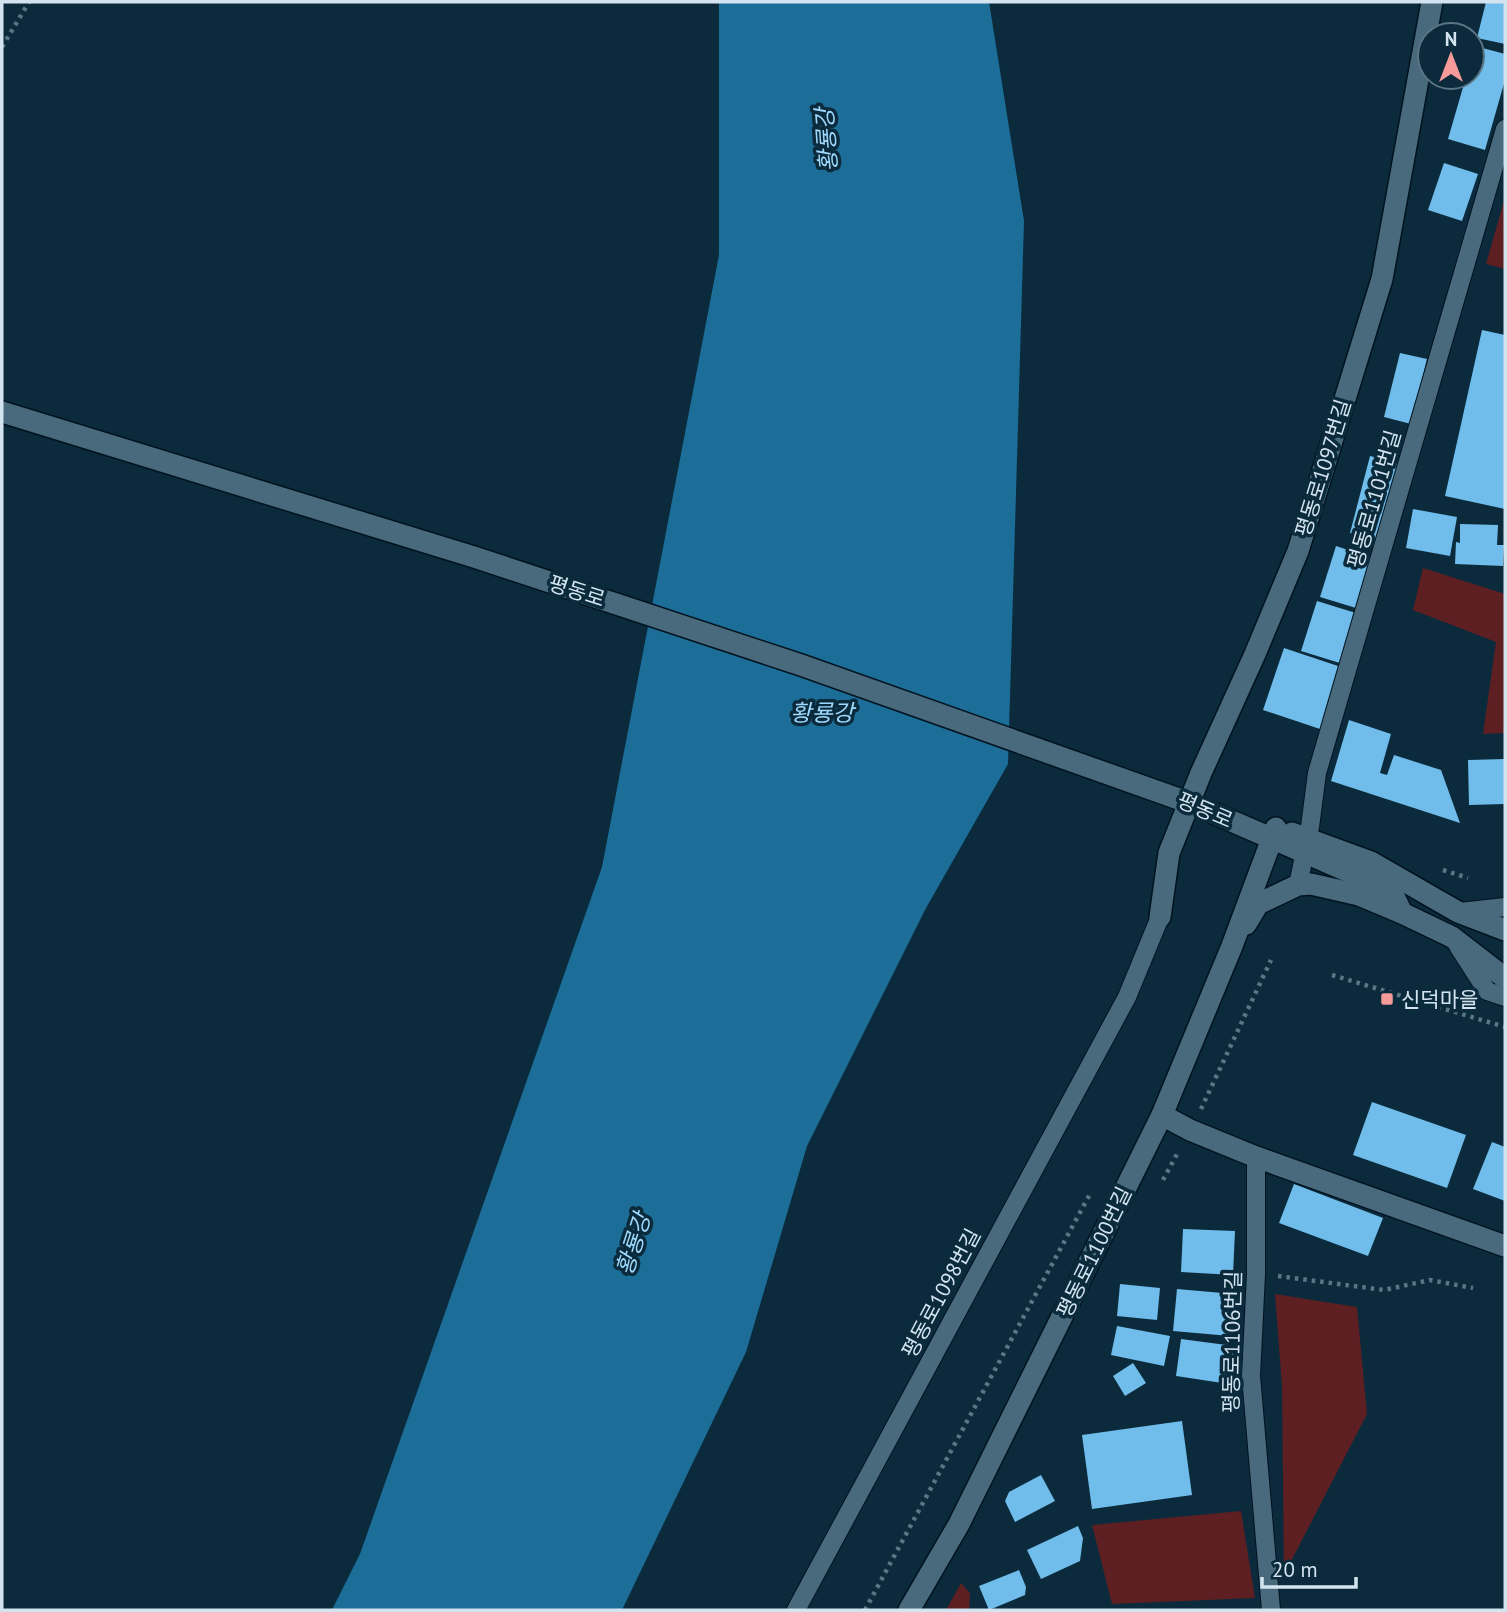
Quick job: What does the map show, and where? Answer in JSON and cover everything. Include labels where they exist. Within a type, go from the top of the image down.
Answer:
[{"type":"street","name":"평동로1097번길","points":[[1160,917],[1169,853],[1298,551],[1382,279],[1432,2]]},
{"type":"street","name":"평동로","points":[[2,412],[474,556],[801,665],[1151,790],[1163,788],[1305,846],[1391,890],[1402,913],[1452,937],[1505,978]]},
{"type":"street","name":"평동로1100번길","points":[[909,1610],[958,1524],[1162,1115],[1232,946],[1273,833]]},
{"type":"street","name":"평동로","points":[[1305,846],[1371,862],[1458,912],[1505,930]]},
{"type":"street","points":[[1232,946],[1258,904],[1298,885],[1330,887],[1359,895],[1402,913]]},
{"type":"street","points":[[1162,1115],[1190,1130],[1256,1157],[1505,1246]]},
{"type":"lane","name":"평동로1101번길","points":[[1298,885],[1317,773],[1505,129]]},
{"type":"lane","points":[[1458,912],[1505,908]]},
{"type":"lane","name":"평동로1098번길","points":[[796,1610],[1126,997],[1160,917]]},
{"type":"lane","points":[[1452,937],[1487,991],[1505,997]]},
{"type":"lane","name":"평동로1106번길","points":[[1256,1157],[1256,1274],[1251,1376],[1271,1610]]},
{"type":"path","points":[[2,47],[29,2]]},
{"type":"path","points":[[1332,975],[1505,1027]]},
{"type":"path","points":[[865,1610],[1094,1186]]},
{"type":"path","points":[[1256,1274],[1384,1290],[1430,1280],[1472,1288]]},
{"type":"shaded area","points":[[1505,197],[1505,269],[1486,264]]},
{"type":"shaded area","points":[[1423,568],[1505,594],[1505,733],[1483,734],[1496,642],[1413,610]]},
{"type":"shaded area","points":[[1275,1294],[1357,1307],[1367,1414],[1284,1575],[1282,1386]]},
{"type":"shaded area","points":[[1241,1511],[1255,1598],[1112,1604],[1092,1525]]},
{"type":"shaded area","points":[[961,1583],[970,1593],[969,1610],[946,1610]]},
{"type":"water","name":"황룡강","points":[[719,2],[989,2],[1024,221],[1008,764],[926,908],[807,1146],[746,1352],[622,1610],[332,1610],[360,1554],[602,867],[719,255]]},
{"type":"building","points":[[1486,2],[1505,2],[1505,44],[1486,40],[1486,21],[1481,21]]},
{"type":"building","points":[[1486,49],[1505,54],[1505,80],[1485,150],[1448,139],[1462,91],[1486,91]]},
{"type":"building","points":[[1444,163],[1478,174],[1462,221],[1428,210]]},
{"type":"building","points":[[1482,330],[1505,335],[1505,509],[1445,496]]},
{"type":"building","points":[[1400,353],[1427,359],[1411,424],[1384,417]]},
{"type":"building","points":[[1370,456],[1398,462],[1379,541],[1350,533]]},
{"type":"building","points":[[1413,509],[1457,517],[1450,556],[1406,548]]},
{"type":"building","points":[[1460,524],[1498,525],[1497,545],[1504,545],[1503,566],[1455,564],[1456,542],[1460,543]]},
{"type":"building","points":[[1336,546],[1372,558],[1356,608],[1320,597]]},
{"type":"building","points":[[1317,601],[1359,614],[1343,664],[1301,651]]},
{"type":"building","points":[[1284,648],[1341,667],[1320,729],[1263,710]]},
{"type":"building","points":[[1349,720],[1391,734],[1380,773],[1387,775],[1394,755],[1441,770],[1460,823],[1331,781]]},
{"type":"building","points":[[1505,759],[1505,804],[1469,805],[1468,760]]},
{"type":"building","points":[[1372,1102],[1466,1135],[1447,1188],[1353,1155]]},
{"type":"building","points":[[1492,1142],[1505,1147],[1505,1201],[1473,1189]]},
{"type":"building","points":[[1294,1184],[1383,1218],[1368,1256],[1279,1223]]},
{"type":"building","points":[[1183,1229],[1235,1231],[1233,1275],[1181,1272]]},
{"type":"building","points":[[1120,1284],[1160,1288],[1157,1320],[1117,1316]]},
{"type":"building","points":[[1177,1289],[1234,1294],[1230,1336],[1173,1331]]},
{"type":"building","points":[[1117,1326],[1170,1336],[1164,1366],[1111,1355]]},
{"type":"building","points":[[1181,1339],[1234,1346],[1229,1384],[1176,1376]]},
{"type":"building","points":[[1133,1363],[1146,1383],[1125,1396],[1113,1376]]},
{"type":"building","points":[[1182,1421],[1192,1495],[1092,1509],[1082,1435]]},
{"type":"building","points":[[1041,1475],[1055,1501],[1015,1522],[1005,1501],[1009,1492]]},
{"type":"building","points":[[1078,1526],[1083,1538],[1080,1561],[1041,1579],[1027,1550]]},
{"type":"building","points":[[1019,1570],[1026,1587],[1025,1595],[989,1610],[979,1586]]},
{"type":"place","name":"신덕마을","points":[[1387,999]]}]
